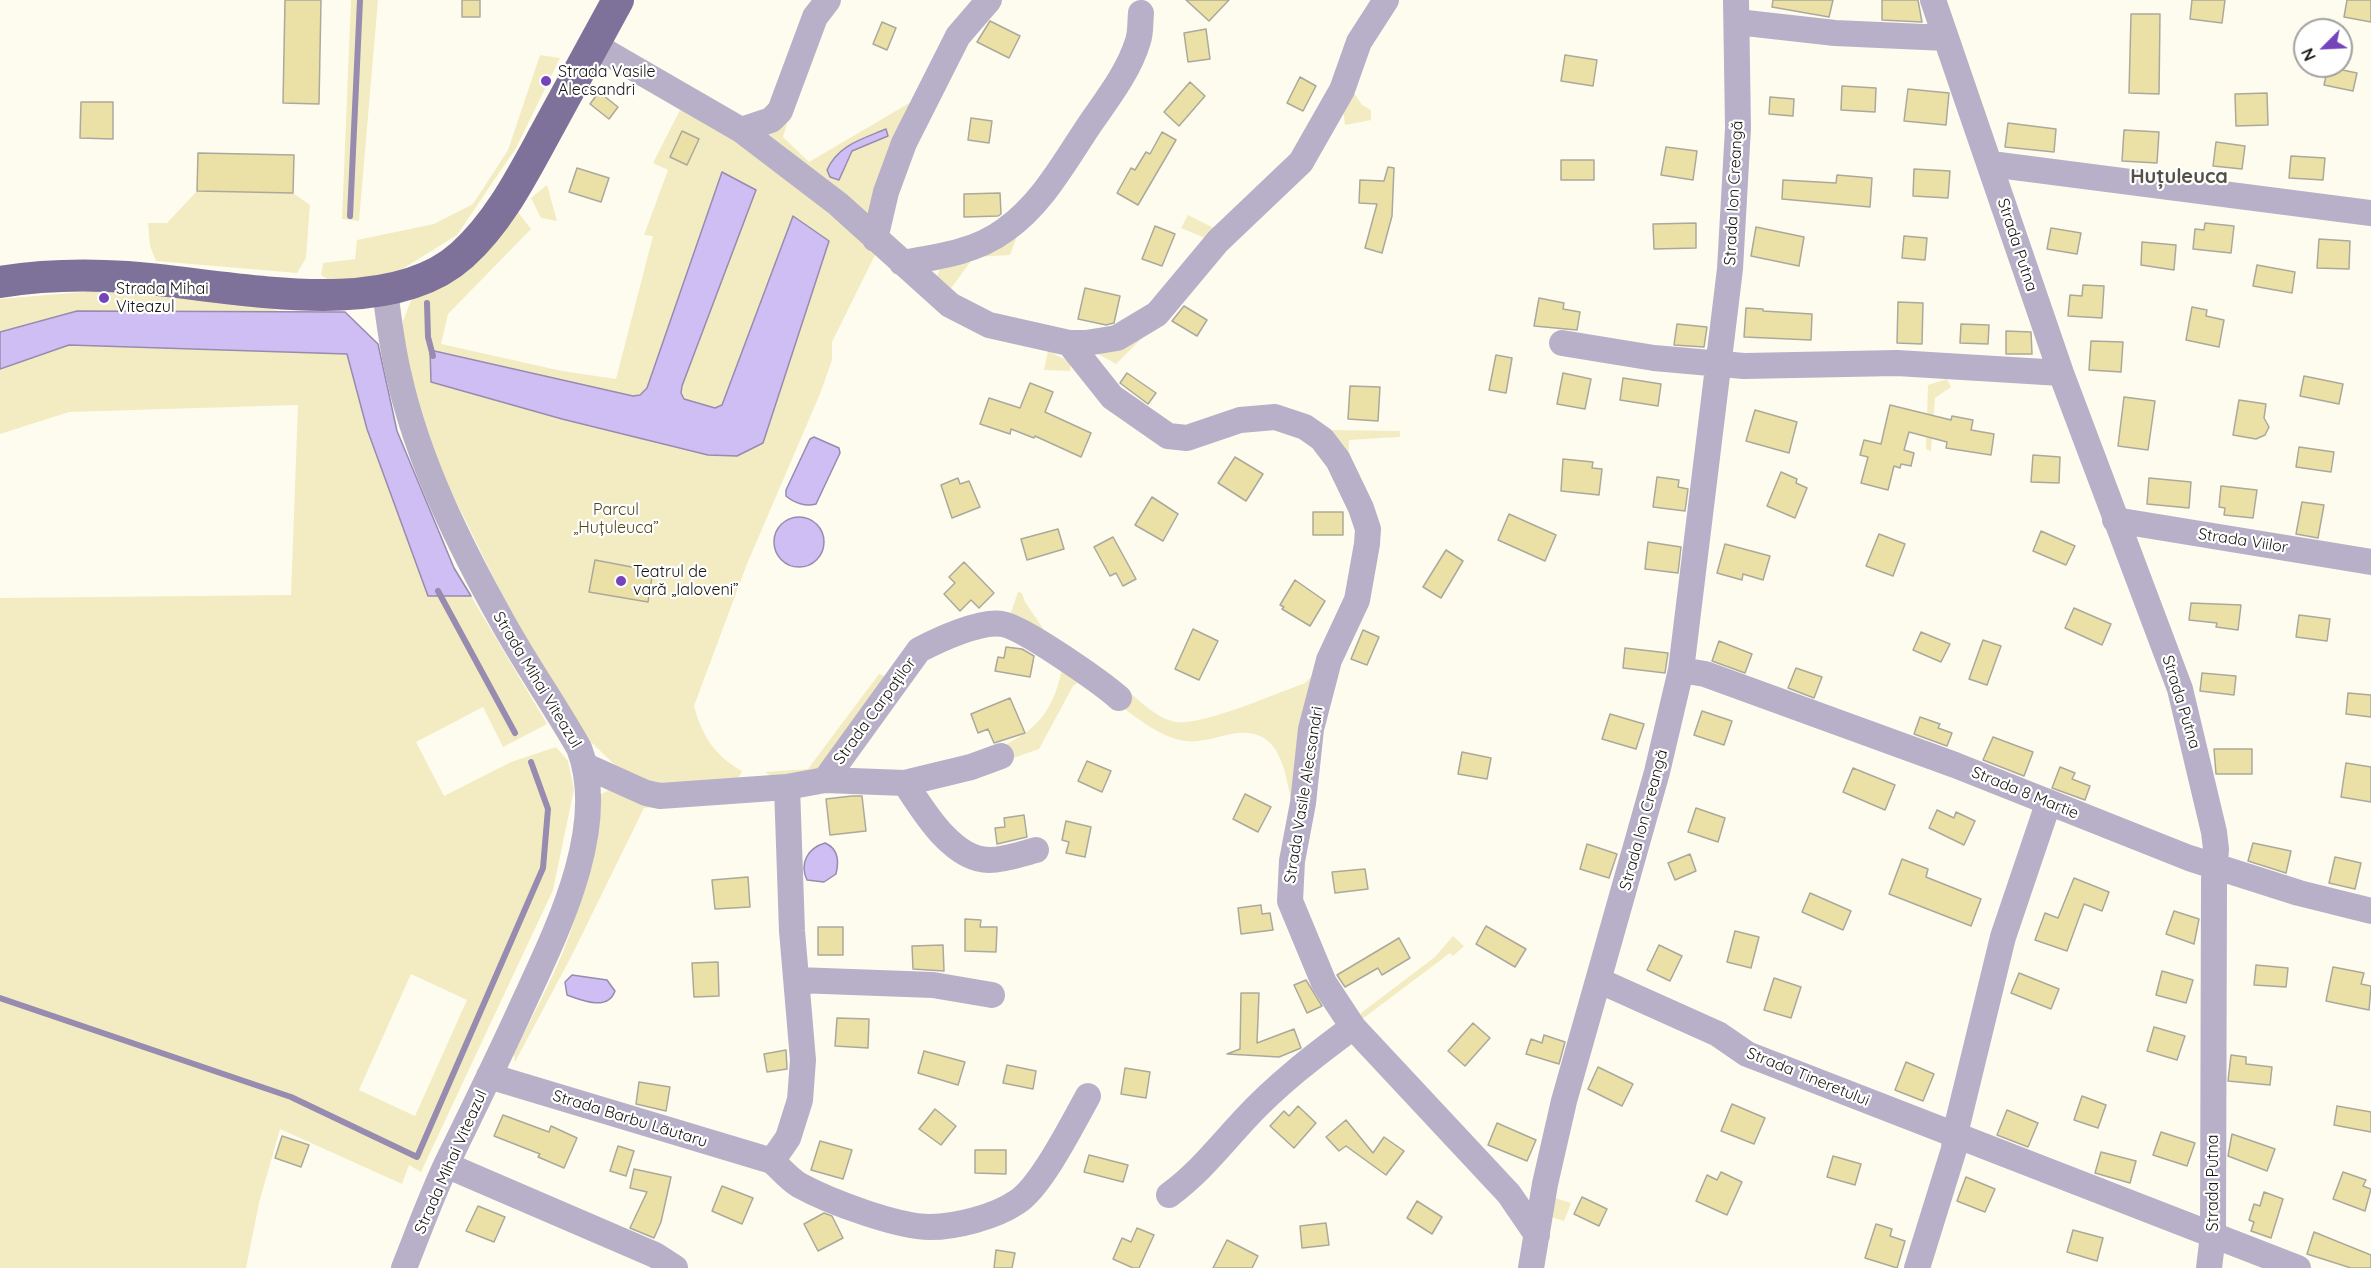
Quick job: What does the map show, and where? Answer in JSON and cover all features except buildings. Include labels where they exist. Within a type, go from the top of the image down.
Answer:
[{"type":"main road","points":[[0,282],[36,277],[81,275],[133,277],[313,295],[354,295],[385,291],[447,267],[479,237],[502,207],[618,0]]},
{"type":"street","points":[[741,130],[771,120],[780,111],[815,17],[828,0]]},
{"type":"street","points":[[875,239],[886,192],[904,143],[958,36],[989,0]]},
{"type":"street","points":[[594,45],[741,130],[838,204],[950,305],[989,325],[1069,343],[1086,343],[1117,338],[1157,314],[1218,241],[1301,162],[1342,90],[1359,42],[1386,0]]},
{"type":"street","name":"Strada Putna","points":[[1933,0],[2061,373],[2180,689],[2214,832],[2216,866],[2213,1235],[2209,1268]]},
{"type":"street","name":"Strada Ion Creangă","points":[[1531,1268],[1545,1184],[1564,1101],[1658,772],[1681,670],[1730,269],[1738,128],[1736,11],[1835,33],[1946,38]]},
{"type":"street","points":[[902,263],[963,250],[986,242],[1005,230],[1031,207],[1066,163],[1122,76],[1139,40],[1141,14]]},
{"type":"street","points":[[1991,164],[2371,213]]},
{"type":"street","name":"Strada Mihai Viteazul","points":[[385,291],[399,378],[424,455],[446,510],[502,622],[574,740],[586,766],[588,785],[585,828],[577,871],[544,960],[446,1165],[404,1268]]},
{"type":"street","name":"Strada Vasile Alecsandri","points":[[1069,343],[1082,363],[1112,397],[1168,436],[1187,438],[1259,416],[1275,417],[1305,427],[1322,439],[1338,460],[1361,508],[1368,529],[1357,600],[1329,660],[1311,729],[1303,803],[1289,883],[1290,901],[1324,983],[1353,1027],[1509,1194],[1537,1235]]},
{"type":"street","points":[[1562,343],[1654,358],[1720,364],[1897,363],[2061,373]]},
{"type":"street","name":"Strada Viilor","points":[[2115,520],[2371,562]]},
{"type":"street","name":"Strada Carpaților","points":[[825,780],[920,650],[937,641],[972,629],[1002,623],[1009,626],[1095,677],[1119,698]]},
{"type":"street","name":"Strada 8 Martie","points":[[1681,670],[1705,674],[1858,728],[2048,804],[2216,866],[2300,893],[2371,911]]},
{"type":"street","name":"Strada Carpaților","points":[[586,766],[660,796],[787,787],[825,780],[905,783],[971,767],[1001,756]]},
{"type":"street","points":[[905,783],[937,829],[967,853],[981,859],[991,860],[1036,850]]},
{"type":"street","points":[[772,1161],[788,1138],[800,1100],[803,1060],[792,931],[787,787]]},
{"type":"street","points":[[1917,1268],[1954,1149],[1954,1134],[2003,936],[2048,804]]},
{"type":"street","points":[[797,980],[933,985],[992,995]]},
{"type":"street","name":"Strada Tineretului","points":[[1600,981],[1718,1034],[1747,1054],[2298,1268]]},
{"type":"street","points":[[1169,1195],[1193,1178],[1244,1119],[1282,1083],[1353,1027]]},
{"type":"street","name":"Strada Barbu Lăutaru","points":[[489,1076],[772,1161],[798,1184],[878,1216],[920,1226],[953,1224],[986,1216],[1017,1203],[1031,1190],[1088,1096]]},
{"type":"street","points":[[446,1165],[655,1255],[675,1268]]},
{"type":"street","points":[[1509,1194],[1526,1192],[1545,1184]]},
{"type":"green space","points":[[351,0],[378,0],[359,221],[342,219]]},
{"type":"green space","points":[[540,55],[560,58],[516,148],[457,235],[404,268],[386,275],[347,280],[327,279],[321,275],[323,263],[355,259],[357,240],[434,224],[473,204],[508,150]]},
{"type":"green space","points":[[1354,93],[1362,105],[1371,110],[1371,120],[1345,125],[1343,109]]},
{"type":"green space","points":[[923,95],[871,224],[758,135],[789,117],[783,137],[809,162]]},
{"type":"green space","name":"Parcul „Huțuleuca”","points":[[682,106],[742,144],[877,251],[832,342],[832,360],[820,394],[747,564],[694,706],[701,727],[711,744],[724,759],[742,771],[738,779],[656,788],[621,771],[590,741],[517,625],[438,465],[403,354],[403,321],[412,298],[431,289],[517,211],[531,229],[448,314],[441,344],[562,371],[616,379],[653,236],[644,235],[668,170],[653,163]]},
{"type":"green space","points":[[547,185],[557,221],[541,218],[531,198]]},
{"type":"green space","points":[[197,191],[293,193],[310,205],[306,258],[297,273],[156,261],[150,246],[148,223],[167,223]]},
{"type":"green space","points":[[1188,215],[1216,229],[1205,238],[1181,228]]},
{"type":"green space","points":[[1019,231],[1010,255],[974,257],[949,291],[936,279],[940,268]]},
{"type":"green space","points":[[95,291],[255,302],[281,312],[77,311],[0,332],[0,299]]},
{"type":"green space","points":[[1165,315],[1116,364],[1091,350]]},
{"type":"green space","points":[[69,345],[347,354],[367,429],[428,596],[471,596],[547,724],[503,747],[483,707],[416,742],[444,796],[511,762],[556,747],[568,761],[574,789],[553,890],[421,1172],[409,1165],[402,1184],[280,1129],[259,1203],[246,1268],[0,1268],[0,598],[291,595],[298,405],[69,412],[0,434],[0,369]],"holes":[[[411,974],[467,1000],[415,1116],[359,1090]]]},
{"type":"green space","points":[[1048,351],[1071,362],[1070,371],[1044,370]]},
{"type":"green space","points":[[1947,379],[1951,387],[1935,398],[1931,451],[1926,449],[1928,385]]},
{"type":"green space","points":[[1328,430],[1400,431],[1400,437],[1349,440],[1348,467]]},
{"type":"green space","points":[[1018,592],[1022,593],[1025,602],[1055,646],[1010,615]]},
{"type":"green space","points":[[1062,669],[1080,681],[1073,686],[1039,749],[999,763],[995,749],[1021,736],[1040,719],[1053,697]]},
{"type":"green space","points":[[1317,671],[1292,803],[1286,776],[1277,752],[1260,736],[1247,733],[1197,741],[1175,739],[1149,726],[1116,703],[1129,692],[1163,718],[1176,722],[1188,722],[1221,714],[1305,683]]},
{"type":"green space","points":[[879,674],[891,679],[821,773],[773,778],[765,772],[808,769]]},
{"type":"green space","points":[[614,788],[670,806],[644,808],[572,955],[515,1062],[514,1054],[555,970],[575,918],[586,873],[599,795]]},
{"type":"green space","points":[[1453,936],[1464,946],[1453,956],[1450,953],[1361,1020],[1361,1013],[1435,957]]},
{"type":"green space","points":[[1552,1197],[1571,1203],[1564,1221],[1548,1216]]},
{"type":"shaded area","points":[[886,129],[888,136],[852,151],[839,180],[830,177],[827,170],[837,154],[852,144]]},
{"type":"shaded area","points":[[722,172],[756,190],[682,386],[681,393],[684,399],[715,408],[722,405],[793,216],[829,241],[763,443],[737,456],[708,455],[562,419],[431,382],[430,350],[633,396],[640,395],[647,388]]},
{"type":"shaded area","points":[[77,311],[345,312],[378,344],[397,431],[454,568],[471,596],[428,596],[367,429],[347,354],[69,345],[0,369],[0,332]]},
{"type":"shaded area","points":[[814,437],[839,448],[840,453],[816,504],[804,505],[786,496],[786,490],[810,439]]},
{"type":"shaded area","points":[[799,517],[808,519],[819,528],[824,542],[822,551],[813,562],[799,567],[790,565],[779,556],[774,542],[776,533],[785,522]]},
{"type":"shaded area","points":[[825,843],[833,849],[837,856],[836,874],[824,882],[807,880],[804,868],[807,857],[819,845]]},
{"type":"shaded area","points":[[572,975],[607,980],[615,991],[612,997],[601,1003],[587,1002],[567,995],[565,982]]},
{"type":"waterway","points":[[350,216],[360,0]]},
{"type":"waterway","points":[[427,303],[428,337],[433,356]]},
{"type":"waterway","points":[[438,591],[515,733]]},
{"type":"waterway","points":[[0,998],[291,1097],[417,1157],[543,868],[548,809],[531,762]]},
{"type":"place","name":"Strada Vasile Alecsandri","points":[[546,81]]},
{"type":"place","name":"Strada Mihai Viteazul","points":[[104,298]]},
{"type":"place","name":"Teatrul de vară „Ialoveni”","points":[[621,581]]},
{"type":"district","name":"Huțuleuca","points":[[2179,177]]}]
